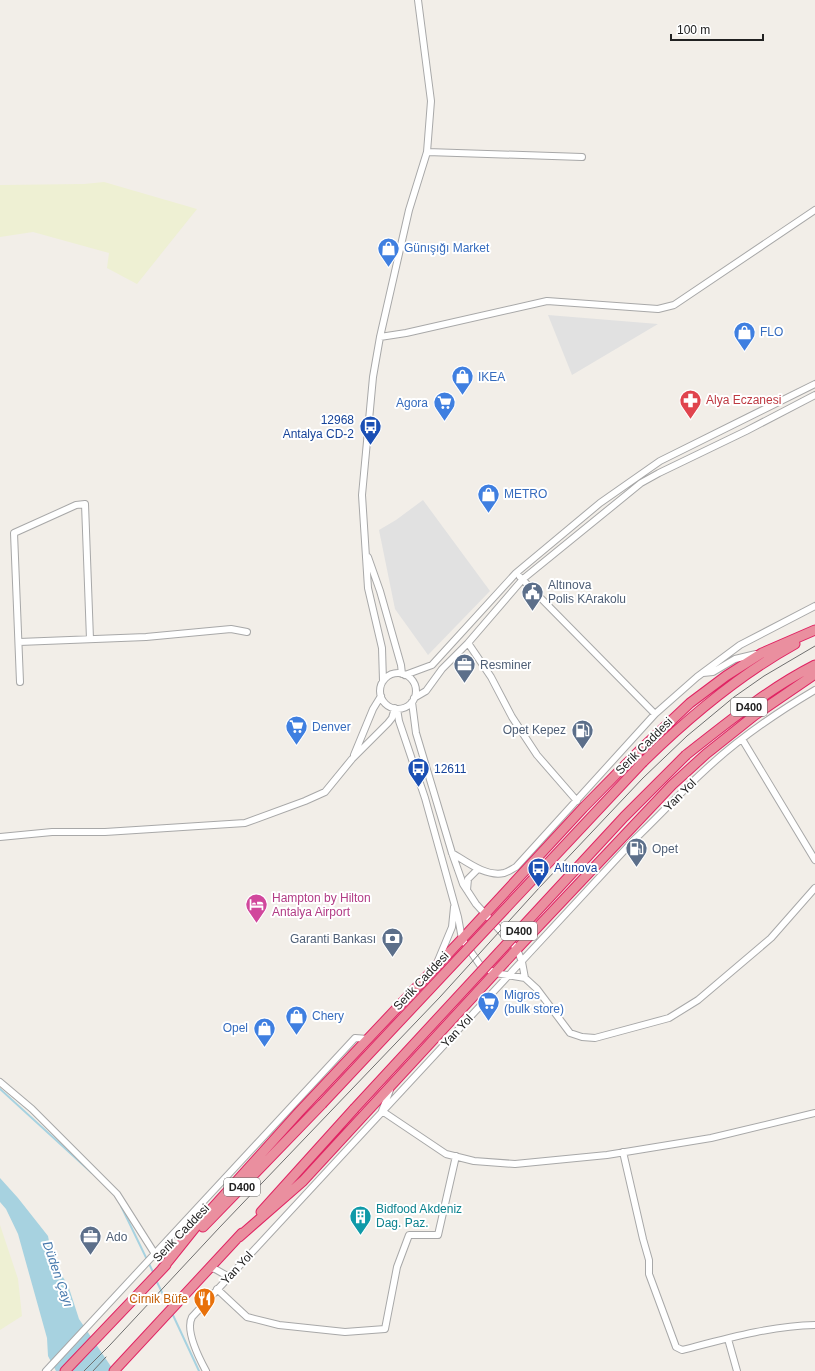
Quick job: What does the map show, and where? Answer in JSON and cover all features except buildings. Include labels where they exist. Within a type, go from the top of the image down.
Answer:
[{"type":"highway","points":[[162,1269],[198,1224],[300,1112],[568,824],[639,751],[690,703],[726,676],[762,653],[815,630]]},
{"type":"highway","name":"Serik Caddesi","points":[[65,1371],[145,1286],[322,1104],[643,762],[677,729],[720,694],[784,650],[815,633]]},
{"type":"highway","name":"D400","points":[[115,1371],[239,1237],[354,1109],[624,817],[686,754],[775,688],[815,665]]},
{"type":"highway","points":[[239,1237],[303,1181],[517,949],[672,785],[706,754],[755,715],[815,674]]},
{"type":"street","points":[[418,0],[430,101],[427,152],[409,210],[380,337],[373,377],[362,495],[368,588],[382,648],[383,680],[380,688],[381,696],[386,704],[396,708],[405,707],[426,691],[442,669],[468,643],[523,579],[641,484],[659,473],[815,396]]},
{"type":"street","points":[[427,152],[582,157]]},
{"type":"street","points":[[380,337],[406,333],[547,302],[658,309],[674,305],[815,210]]},
{"type":"street","points":[[383,680],[388,676],[403,674],[432,666],[516,573],[600,503],[660,461],[815,384]]},
{"type":"street","points":[[20,682],[14,533],[76,506],[85,504],[90,639]]},
{"type":"street","points":[[366,549],[380,591],[403,674],[409,678],[415,687],[413,700],[416,733],[452,853],[463,884],[476,904],[517,949],[522,962],[525,978]]},
{"type":"street","points":[[516,573],[655,714]]},
{"type":"street","points":[[452,853],[478,869],[496,874],[506,872],[516,867],[655,714],[697,677],[740,645],[815,606]]},
{"type":"street","points":[[19,642],[146,637],[231,629],[247,632]]},
{"type":"street","points":[[468,643],[491,677],[512,717],[537,755],[577,801]]},
{"type":"street","points":[[703,673],[713,672],[735,659],[762,653]]},
{"type":"street","name":"Yan Yol","points":[[206,1371],[199,1356],[189,1322],[217,1289],[634,840],[705,770],[742,739],[789,705],[815,690]]},
{"type":"street","points":[[352,759],[373,709],[381,696]]},
{"type":"street","points":[[0,837],[52,832],[105,832],[245,823],[325,792],[352,759],[388,723],[396,708]]},
{"type":"street","points":[[396,708],[425,798],[455,903],[462,939],[480,965],[495,973],[525,978],[537,989],[570,1033],[582,1037],[595,1038],[669,1018],[698,1000],[771,938],[815,888]]},
{"type":"street","points":[[742,739],[815,860]]},
{"type":"street","points":[[568,824],[577,801]]},
{"type":"street","points":[[467,890],[468,879],[478,869]]},
{"type":"street","points":[[434,969],[452,927],[455,903]]},
{"type":"street","points":[[46,1371],[356,1038],[368,1039]]},
{"type":"street","points":[[0,1082],[32,1109],[117,1194],[155,1254]]},
{"type":"street","points":[[391,1087],[382,1112],[446,1154],[474,1160],[515,1164],[623,1152],[710,1138],[815,1114]]},
{"type":"street","points":[[332,1150],[351,1145]]},
{"type":"street","points":[[623,1152],[642,1239],[649,1260],[649,1274],[676,1347],[682,1350],[778,1328],[815,1325]]},
{"type":"street","points":[[217,1289],[247,1316],[279,1325],[345,1332],[384,1329],[397,1267],[409,1234],[438,1235],[456,1156]]},
{"type":"street","points":[[189,1217],[198,1224]]},
{"type":"street","points":[[178,1230],[186,1238]]},
{"type":"street","points":[[209,1268],[229,1277]]},
{"type":"street","points":[[728,1339],[737,1371]]},
{"type":"green space","points":[[104,182],[197,209],[137,284],[107,268],[109,253],[33,232],[0,237],[0,185],[84,184]]},
{"type":"green space","points":[[0,1225],[18,1279],[22,1316],[0,1330]]},
{"type":"shaded area","points":[[548,315],[658,324],[572,375]]},
{"type":"shaded area","points":[[423,500],[490,591],[428,655],[395,609],[379,530],[396,520]]},
{"type":"water","name":"Düden Çayı","points":[[0,1178],[48,1236],[53,1262],[68,1285],[79,1319],[114,1371],[56,1371],[48,1356],[47,1338],[18,1234],[6,1209],[0,1202]]},
{"type":"waterway","points":[[0,1089],[92,1173]]},
{"type":"waterway","points":[[121,1206],[154,1274]]},
{"type":"waterway","points":[[156,1280],[169,1307]]},
{"type":"waterway","points":[[172,1313],[199,1371]]},
{"type":"tram line","points":[[84,1371],[440,997],[539,888],[643,778],[687,736],[734,697],[764,676],[815,646]]},
{"type":"tram line","points":[[93,1371],[106,1357]]},
{"type":"place","name":"Günışığı Market","points":[[388,268]]},
{"type":"place","name":"FLO","points":[[745,352]]},
{"type":"place","name":"IKEA","points":[[462,396]]},
{"type":"place","name":"Alya Eczanesi","points":[[691,420]]},
{"type":"place","name":"Agora","points":[[444,422]]},
{"type":"place","name":"12968 Antalya CD-2","points":[[370,446]]},
{"type":"place","name":"METRO","points":[[488,514]]},
{"type":"place","name":"Altınova Polis KArakolu","points":[[532,612]]},
{"type":"place","name":"Resminer","points":[[465,684]]},
{"type":"place","name":"Denver","points":[[296,746]]},
{"type":"place","name":"Opet Kepez","points":[[582,750]]},
{"type":"place","name":"12611","points":[[418,788]]},
{"type":"place","name":"Opet","points":[[637,868]]},
{"type":"place","name":"Altınova","points":[[539,888]]},
{"type":"place","name":"Hampton by Hilton Antalya Airport","points":[[256,924]]},
{"type":"place","name":"Garanti Bankası","points":[[392,958]]},
{"type":"place","name":"Migros (bulk store)","points":[[489,1022]]},
{"type":"place","name":"Chery","points":[[296,1036]]},
{"type":"place","name":"Opel","points":[[264,1048]]},
{"type":"place","name":"Bidfood Akdeniz Dag. Paz.","points":[[360,1236]]},
{"type":"place","name":"Ado","points":[[91,1256]]},
{"type":"place","name":"Cirnik Büfe","points":[[204,1318]]}]
